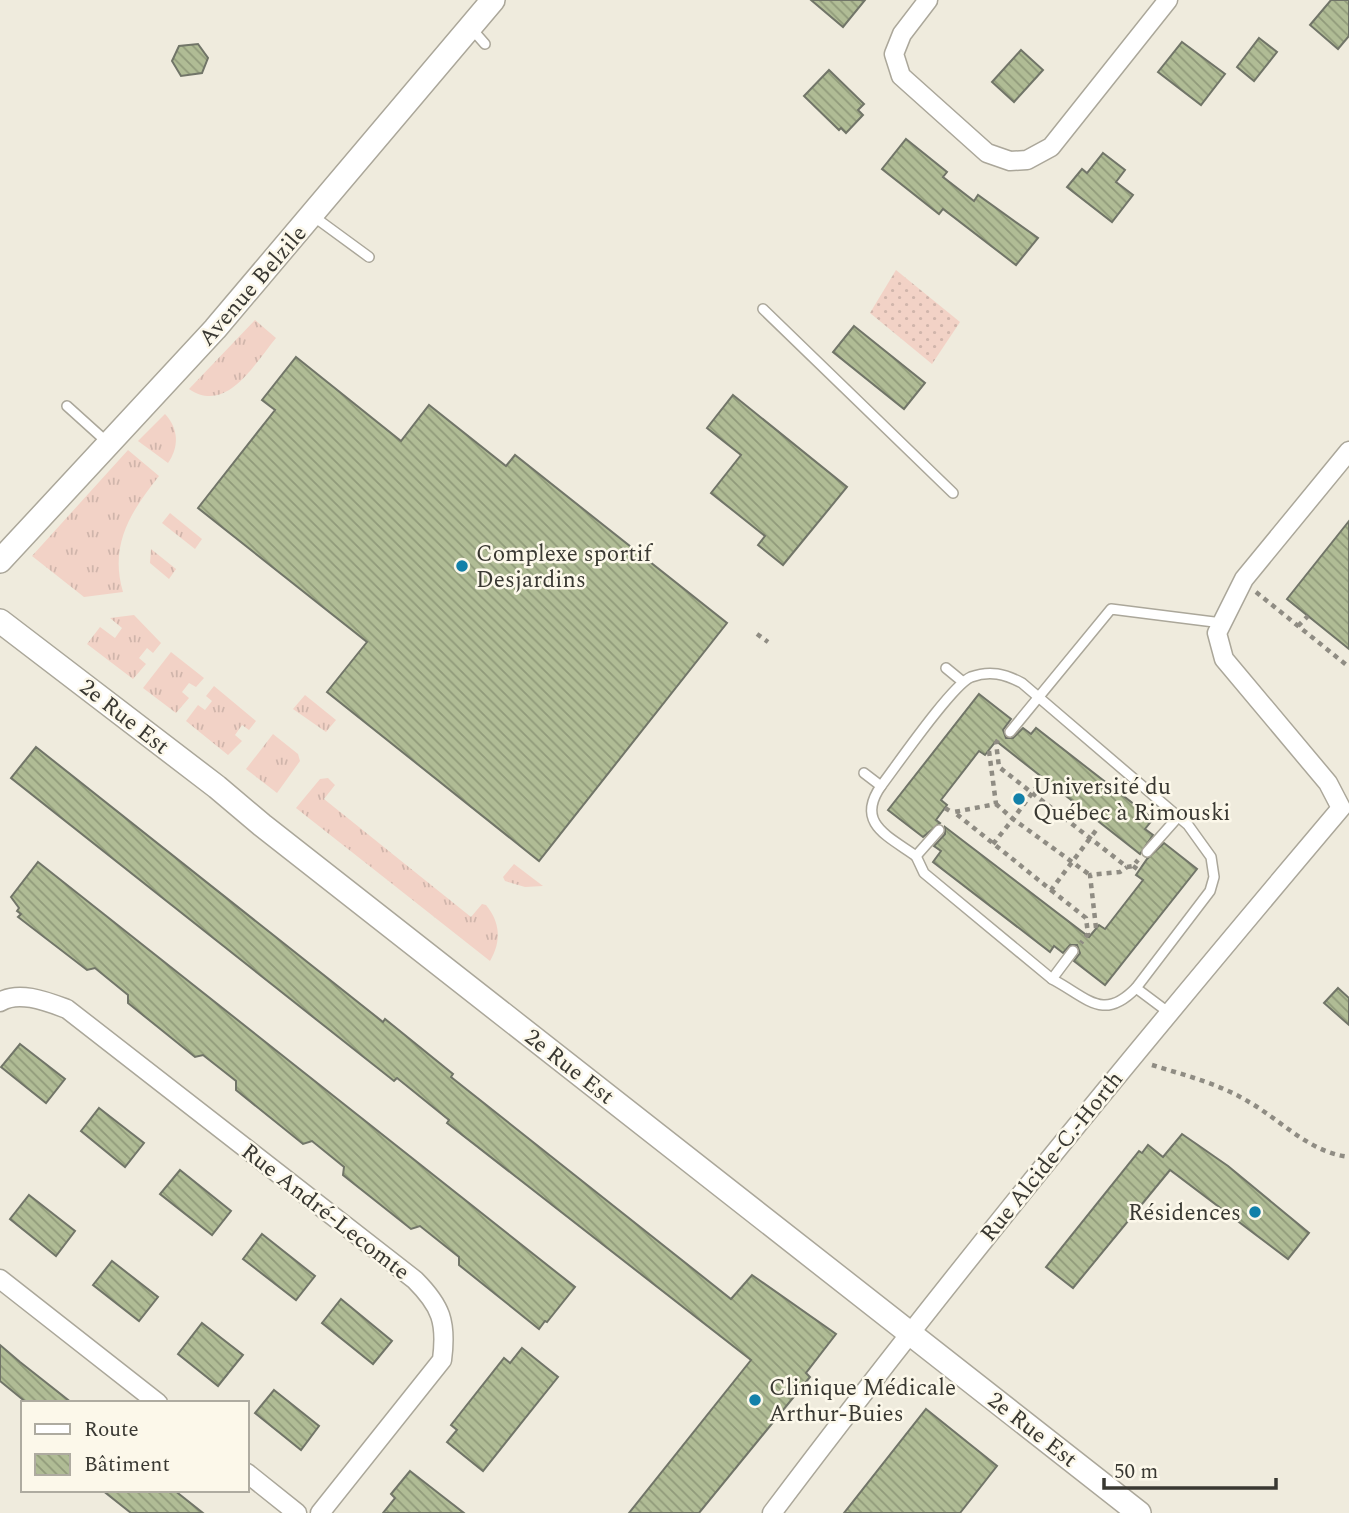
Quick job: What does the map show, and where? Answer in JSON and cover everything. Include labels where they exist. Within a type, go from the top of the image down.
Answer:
[{"type":"street","name":"Avenue Belzile","points":[[0,561],[215,329],[493,0]]},
{"type":"street","points":[[928,0],[902,34],[894,54],[901,76],[987,152],[1010,161],[1027,160],[1051,147],[1168,0]]},
{"type":"street","points":[[1345,810],[1328,783],[1224,660],[1217,633],[1244,579],[1349,452]]},
{"type":"street","name":"2e Rue Est","points":[[0,621],[218,787],[262,825],[1139,1513]]},
{"type":"street","name":"Rue Alcide-C.-Horth","points":[[772,1513],[909,1331],[1168,1012],[1345,810]]},
{"type":"street","name":"Rue André-Lecomte","points":[[0,1002],[7,998],[41,999],[68,1009],[415,1280],[437,1302],[445,1336],[442,1360],[320,1513]]},
{"type":"street","points":[[0,1279],[155,1401]]},
{"type":"street","points":[[248,1474],[298,1513]]},
{"type":"lane","points":[[470,26],[485,44]]},
{"type":"lane","points":[[313,216],[369,257]]},
{"type":"lane","points":[[763,309],[953,493]]},
{"type":"lane","points":[[67,406],[109,444]]},
{"type":"lane","points":[[1010,732],[1111,610],[1222,624]]},
{"type":"lane","points":[[946,668],[963,682]]},
{"type":"lane","points":[[990,673],[1007,675],[1039,698],[1178,817],[1212,857],[1214,877],[1210,891],[1136,988],[1122,1002],[1111,1007],[1101,1005],[1052,979],[923,873],[916,856],[877,828],[870,814],[871,800],[963,682],[990,673]]},
{"type":"lane","points":[[864,773],[881,786]]},
{"type":"lane","points":[[1147,852],[1178,817]]},
{"type":"lane","points":[[916,856],[939,830]]},
{"type":"lane","points":[[1052,979],[1073,951]]},
{"type":"lane","points":[[1136,988],[1168,1012]]},
{"type":"path","points":[[1244,579],[1349,667]]},
{"type":"path","points":[[1298,626],[1308,616]]},
{"type":"path","points":[[757,634],[768,642]]},
{"type":"path","points":[[1010,732],[996,743],[992,752],[996,804],[1013,819],[1090,875],[1121,872],[1147,852]]},
{"type":"path","points":[[992,752],[999,767],[1130,867],[1140,871]]},
{"type":"path","points":[[993,844],[1038,785]]},
{"type":"path","points":[[996,804],[954,812],[1087,918],[1088,934]]},
{"type":"path","points":[[1051,890],[1097,829]]},
{"type":"path","points":[[1073,951],[1095,926],[1090,875]]},
{"type":"path","points":[[1130,1059],[1219,1088],[1249,1102],[1286,1129],[1322,1150],[1349,1157]]},
{"type":"green space","points":[[896,270],[960,322],[932,364],[870,313]]},
{"type":"green space","points":[[255,320],[276,338],[239,383],[216,396],[203,395],[189,389]]},
{"type":"green space","points":[[165,414],[173,426],[176,438],[168,463],[138,441]]},
{"type":"green space","points":[[128,450],[159,476],[140,502],[125,530],[119,559],[123,592],[84,597],[32,556]]},
{"type":"green space","points":[[170,513],[202,539],[195,549],[162,523]]},
{"type":"green space","points":[[151,549],[176,569],[169,579],[150,563]]},
{"type":"green space","points":[[134,615],[161,643],[153,653],[147,648],[139,658],[146,664],[133,679],[87,644],[100,627],[115,638],[122,628],[110,618]]},
{"type":"green space","points":[[171,652],[204,678],[196,687],[189,683],[182,692],[189,698],[176,713],[143,688]]},
{"type":"green space","points":[[214,686],[256,721],[249,730],[242,725],[235,735],[242,741],[228,755],[186,721],[198,705],[205,710],[212,701],[206,696]]},
{"type":"green space","points":[[305,695],[336,720],[326,732],[293,709]]},
{"type":"green space","points":[[273,734],[298,754],[300,761],[277,793],[246,769]]},
{"type":"green space","points":[[328,778],[335,785],[324,799],[471,917],[482,904],[486,905],[491,911],[498,932],[490,961],[296,808],[320,779]]},
{"type":"green space","points":[[514,864],[543,886],[525,887],[505,881],[503,877]]},
{"type":"building","points":[[811,0],[865,0],[843,27]]},
{"type":"building","points":[[1331,0],[1349,0],[1349,36],[1338,49],[1310,25]]},
{"type":"building","points":[[1259,38],[1277,52],[1254,81],[1237,67]]},
{"type":"building","points":[[1182,42],[1225,74],[1201,105],[1158,72]]},
{"type":"building","points":[[198,44],[208,58],[202,73],[181,76],[172,61],[179,46]]},
{"type":"building","points":[[1021,50],[1043,70],[1014,102],[992,82]]},
{"type":"building","points":[[829,70],[864,104],[858,110],[863,115],[846,133],[841,128],[839,130],[804,96]]},
{"type":"building","points":[[906,139],[947,172],[943,177],[974,201],[978,195],[1038,238],[1016,265],[943,209],[939,214],[882,169]]},
{"type":"building","points":[[1103,153],[1125,170],[1116,182],[1133,195],[1112,222],[1067,187],[1082,169],[1087,173]]},
{"type":"building","points":[[854,326],[925,383],[904,409],[833,352]]},
{"type":"building","name":"Complexe sportif Desjardins","points":[[296,357],[401,441],[429,405],[506,466],[515,455],[727,623],[539,861],[327,692],[367,642],[198,508],[275,410],[262,400]]},
{"type":"building","points":[[733,395],[847,487],[783,565],[758,545],[765,536],[711,493],[741,455],[707,428]]},
{"type":"building","points":[[1349,521],[1349,649],[1287,599]]},
{"type":"building","points":[[979,694],[1011,719],[1003,730],[1006,738],[1013,738],[1023,728],[1031,734],[1036,728],[1153,819],[1145,829],[1153,835],[1140,854],[996,741],[985,755],[979,751],[941,800],[947,805],[936,820],[940,823],[923,837],[888,810]]},
{"type":"building","points":[[36,747],[383,1022],[385,1019],[453,1074],[451,1077],[731,1299],[752,1275],[836,1334],[806,1373],[810,1377],[699,1513],[629,1513],[751,1360],[447,1123],[449,1120],[397,1078],[394,1081],[11,778]]},
{"type":"building","points":[[945,827],[1089,937],[1099,925],[1105,929],[1143,880],[1136,875],[1147,859],[1164,843],[1197,869],[1105,985],[1074,961],[1080,953],[1077,945],[1070,945],[1063,953],[1054,946],[1050,952],[933,862],[941,851],[934,846],[945,834]]},
{"type":"building","points":[[38,862],[575,1287],[547,1322],[539,1329],[459,1265],[459,1257],[420,1226],[411,1229],[343,1175],[344,1167],[312,1141],[303,1144],[236,1090],[236,1081],[203,1055],[195,1057],[128,1003],[128,995],[95,968],[87,970],[18,917],[21,914],[17,911],[19,908],[11,897]]},
{"type":"building","points":[[1338,988],[1349,998],[1349,1025],[1324,1003]]},
{"type":"building","points":[[20,1044],[65,1079],[46,1103],[1,1067]]},
{"type":"building","points":[[99,1108],[144,1143],[125,1167],[81,1131]]},
{"type":"building","name":"Résidences","points":[[1182,1134],[1228,1166],[1309,1233],[1288,1259],[1170,1170],[1073,1288],[1046,1267],[1139,1151],[1142,1153],[1148,1145],[1163,1157]]},
{"type":"building","points":[[180,1170],[231,1211],[212,1235],[160,1194]]},
{"type":"building","points":[[29,1195],[75,1231],[56,1256],[10,1219]]},
{"type":"building","points":[[262,1234],[315,1276],[296,1300],[243,1259]]},
{"type":"building","points":[[112,1261],[158,1297],[139,1321],[93,1285]]},
{"type":"building","points":[[341,1299],[392,1341],[373,1364],[322,1323]]},
{"type":"building","points":[[202,1323],[243,1355],[218,1386],[178,1354]]},
{"type":"building","points":[[0,1345],[69,1401],[25,1401],[0,1381]]},
{"type":"building","points":[[522,1348],[558,1377],[483,1471],[447,1442],[457,1430],[451,1425],[504,1358],[510,1363]]},
{"type":"building","points":[[274,1390],[319,1426],[301,1450],[255,1413]]},
{"type":"building","points":[[926,1409],[997,1466],[960,1513],[844,1513]]},
{"type":"building","points":[[410,1471],[464,1513],[383,1513],[395,1498],[391,1494]]},
{"type":"building","points":[[105,1492],[177,1492],[203,1513],[131,1513]]},
{"type":"place","name":"Complexe sportif Desjardins","points":[[462,566]]},
{"type":"place","name":"Université du Québec à Rimouski","points":[[1019,799]]},
{"type":"place","name":"Résidences","points":[[1255,1212]]},
{"type":"place","name":"Clinique Médicale Arthur-Buies","points":[[755,1400]]}]
